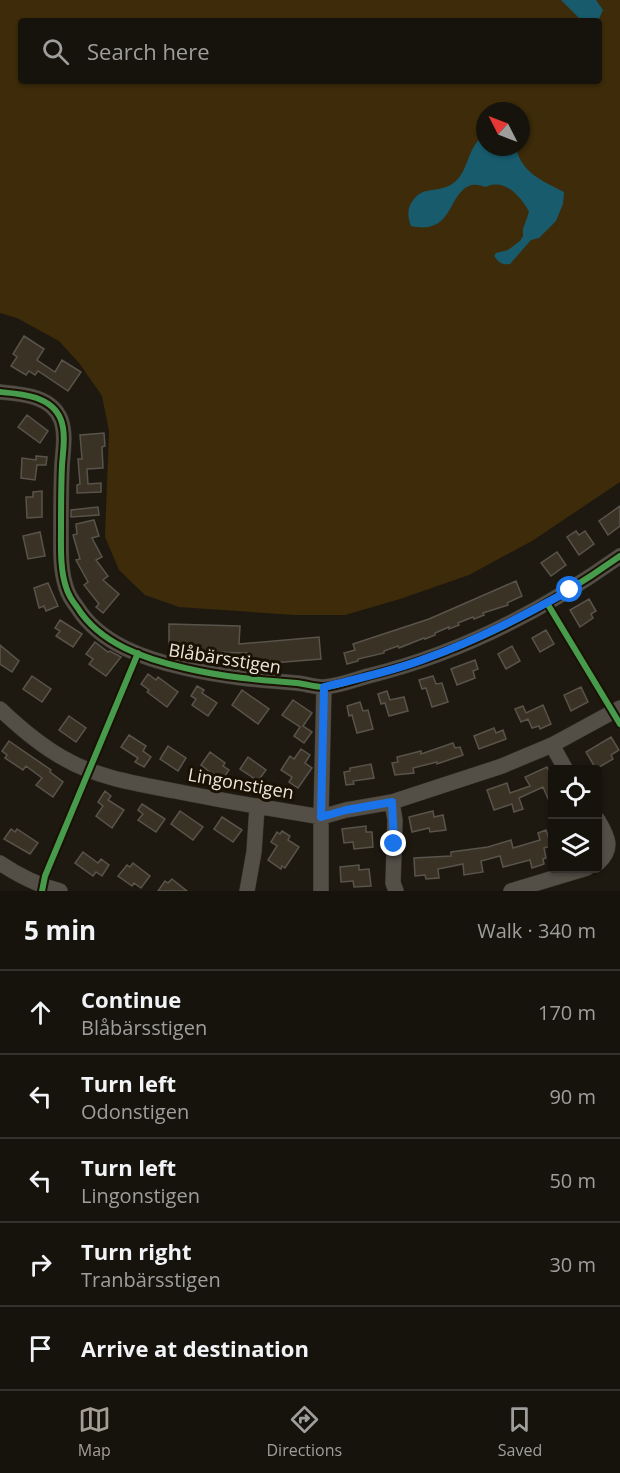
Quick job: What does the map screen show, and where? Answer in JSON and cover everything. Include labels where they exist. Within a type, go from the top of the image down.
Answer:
[{"type":"street","name":"Blåbärsstigen","points":[[0,392],[47,401],[56,410],[61,420],[64,430],[61,479],[62,566],[66,588],[77,608],[93,628],[114,643],[157,662],[260,681],[324,687],[378,674],[471,641],[570,590],[620,556]]},
{"type":"street","points":[[321,891],[324,687]]},
{"type":"street","name":"Lingonstigen","points":[[0,709],[22,730],[44,746],[90,771],[146,786],[321,817],[392,802],[460,781],[552,745],[620,708]]},
{"type":"street","points":[[552,745],[563,765]]},
{"type":"street","points":[[392,802],[395,820],[393,883],[396,891]]},
{"type":"street","points":[[247,891],[254,852],[256,807]]},
{"type":"street","points":[[602,828],[608,847],[602,859]]},
{"type":"street","points":[[0,863],[16,874],[43,887],[60,891]]},
{"type":"street","points":[[511,891],[570,873]]},
{"type":"shaded area","points":[[0,0],[620,0],[620,482],[532,541],[469,575],[345,615],[295,615],[179,607],[145,595],[119,570],[105,537],[109,431],[102,396],[79,363],[59,341],[17,318],[0,313]]},
{"type":"water","points":[[561,0],[596,0],[603,10],[599,18],[579,18]]},
{"type":"water","points":[[476,144],[476,156],[519,156],[534,175],[564,192],[563,204],[556,221],[539,238],[531,240],[510,264],[501,263],[494,256],[520,241],[529,212],[517,195],[505,187],[472,185],[458,195],[449,212],[436,225],[411,226],[408,212],[414,199],[422,192],[447,187],[458,179]]},
{"type":"building","points":[[24,336],[44,349],[37,360],[55,372],[62,360],[81,372],[68,391],[38,371],[35,375],[29,371],[26,375],[11,366],[17,357],[13,354]]},
{"type":"building","points":[[27,415],[48,431],[40,443],[18,427]]},
{"type":"building","points":[[104,433],[103,468],[87,469],[88,484],[101,483],[101,492],[77,493],[77,485],[80,484],[78,459],[82,459],[80,435]]},
{"type":"building","points":[[36,456],[47,457],[46,465],[37,465],[35,480],[21,478],[22,458],[36,460]]},
{"type":"building","points":[[42,491],[42,517],[27,518],[26,497],[33,497],[33,492]]},
{"type":"building","points":[[620,506],[620,526],[608,535],[599,521]]},
{"type":"building","points":[[98,507],[99,515],[71,517],[71,510]]},
{"type":"building","points":[[94,520],[99,536],[92,538],[102,557],[96,560],[108,576],[103,580],[119,594],[103,613],[96,607],[99,604],[84,585],[88,582],[76,560],[80,559],[73,535],[77,534],[76,524]]},
{"type":"building","points":[[576,531],[579,535],[585,531],[594,544],[579,555],[567,537]]},
{"type":"building","points":[[40,532],[45,556],[28,559],[23,536]]},
{"type":"building","points":[[557,552],[566,565],[551,576],[541,563]]},
{"type":"building","points":[[516,581],[522,596],[507,603],[508,605],[458,623],[459,625],[449,629],[449,627],[425,639],[347,664],[344,653],[355,650],[353,644],[429,619]]},
{"type":"building","points":[[48,583],[58,606],[46,611],[44,606],[39,608],[34,588]]},
{"type":"building","points":[[589,599],[596,611],[591,614],[593,618],[580,627],[570,610]]},
{"type":"building","points":[[60,620],[82,634],[73,647],[56,636],[60,631],[55,628]]},
{"type":"building","points":[[169,624],[240,626],[239,644],[319,637],[321,659],[248,665],[247,653],[169,651]]},
{"type":"building","points":[[546,630],[554,644],[540,652],[532,638]]},
{"type":"building","points":[[95,642],[108,652],[121,657],[106,676],[89,664],[93,659],[86,654]]},
{"type":"building","points":[[0,645],[19,661],[12,672],[0,664]]},
{"type":"building","points":[[512,646],[520,661],[506,669],[498,654]]},
{"type":"building","points":[[475,660],[478,669],[473,671],[475,678],[457,685],[451,669]]},
{"type":"building","points":[[148,674],[156,680],[158,677],[178,692],[167,707],[147,692],[149,690],[141,684]]},
{"type":"building","points":[[32,676],[51,689],[42,702],[23,689]]},
{"type":"building","points":[[433,676],[436,684],[442,683],[448,702],[432,707],[426,688],[422,689],[419,680]]},
{"type":"building","points":[[197,686],[204,690],[202,693],[217,703],[208,716],[192,705],[196,699],[191,696]]},
{"type":"building","points":[[581,687],[588,702],[571,711],[564,695]]},
{"type":"building","points":[[242,690],[269,709],[258,724],[232,705]]},
{"type":"building","points":[[387,691],[390,700],[404,697],[408,711],[389,716],[385,703],[381,704],[378,694]]},
{"type":"building","points":[[293,700],[312,713],[303,726],[312,732],[304,743],[294,736],[300,727],[282,715]]},
{"type":"building","points":[[360,702],[363,711],[368,710],[373,729],[357,733],[347,706]]},
{"type":"building","points":[[543,705],[551,724],[540,729],[539,726],[532,728],[528,719],[521,722],[515,709],[523,706],[526,713]]},
{"type":"building","points":[[69,716],[86,728],[76,742],[59,730]]},
{"type":"building","points":[[494,728],[496,733],[503,730],[506,739],[479,749],[474,736]]},
{"type":"building","points":[[129,735],[146,746],[143,751],[151,757],[144,767],[135,762],[138,758],[121,747]]},
{"type":"building","points":[[611,737],[619,750],[611,755],[613,759],[602,765],[594,765],[586,752]]},
{"type":"building","points":[[9,741],[51,770],[50,772],[63,782],[53,797],[36,785],[42,778],[26,766],[23,770],[5,758],[7,755],[2,751]]},
{"type":"building","points":[[453,743],[455,748],[460,747],[463,755],[437,764],[437,762],[413,768],[414,773],[395,775],[392,763],[398,762],[397,757],[421,751],[421,754]]},
{"type":"building","points":[[168,746],[186,758],[178,771],[160,759]]},
{"type":"building","points":[[301,749],[310,755],[305,763],[312,768],[298,788],[289,782],[292,777],[281,770],[290,756],[294,759]]},
{"type":"building","points":[[210,752],[225,763],[223,766],[229,770],[220,783],[201,765]]},
{"type":"building","points":[[248,757],[266,770],[258,781],[240,769]]},
{"type":"building","points":[[371,764],[374,778],[353,781],[354,784],[346,785],[344,772],[350,771],[350,768]]},
{"type":"building","points":[[547,767],[548,799],[543,787],[519,798],[523,809],[514,812],[512,804],[494,810],[487,790],[507,783],[510,793],[530,786],[525,777]]},
{"type":"building","points":[[105,791],[111,796],[108,800],[124,810],[112,828],[96,816],[103,806],[98,802]]},
{"type":"building","points":[[142,804],[165,819],[156,832],[138,820],[143,814],[138,810]]},
{"type":"building","points":[[180,811],[203,827],[193,840],[171,824]]},
{"type":"building","points":[[433,811],[434,817],[443,815],[446,830],[430,832],[429,828],[412,832],[409,817]]},
{"type":"building","points":[[222,817],[242,830],[233,842],[214,829]]},
{"type":"building","points":[[366,826],[366,832],[372,832],[373,847],[354,849],[353,842],[344,843],[342,829]]},
{"type":"building","points":[[11,829],[15,832],[17,829],[38,843],[30,854],[4,839]]},
{"type":"building","points":[[546,830],[548,836],[548,847],[544,848],[546,858],[543,859],[544,864],[532,868],[530,860],[503,867],[500,856],[481,861],[483,872],[464,875],[463,864],[438,869],[439,878],[426,879],[425,875],[415,876],[414,858],[451,856],[451,852],[488,847],[511,840],[513,848],[540,840],[538,833]]},
{"type":"building","points":[[282,831],[290,836],[288,840],[299,847],[285,868],[282,866],[281,869],[268,860],[277,846],[271,842],[277,832],[280,834]]},
{"type":"building","points":[[83,852],[98,863],[101,859],[109,865],[102,876],[96,872],[93,876],[75,863]]},
{"type":"building","points":[[133,863],[150,876],[141,888],[134,883],[132,886],[118,876],[127,865],[130,867]]},
{"type":"building","points":[[359,865],[359,870],[369,869],[371,886],[354,887],[353,881],[341,882],[340,867]]},
{"type":"building","points":[[172,879],[187,891],[158,891],[165,881],[168,883]]},
{"type":"cycle path","points":[[0,392],[27,395],[44,401],[57,412],[63,425],[61,558],[64,580],[72,600],[98,631],[125,648],[154,660],[241,678],[321,687],[340,684],[402,667],[468,643],[531,612],[620,556]]},
{"type":"cycle path","points":[[547,603],[620,724]]},
{"type":"cycle path","points":[[42,891],[45,876],[138,653]]},
{"type":"route","points":[[394,844],[395,820],[392,802],[321,817],[324,687],[378,674],[471,641],[570,590]]}]
